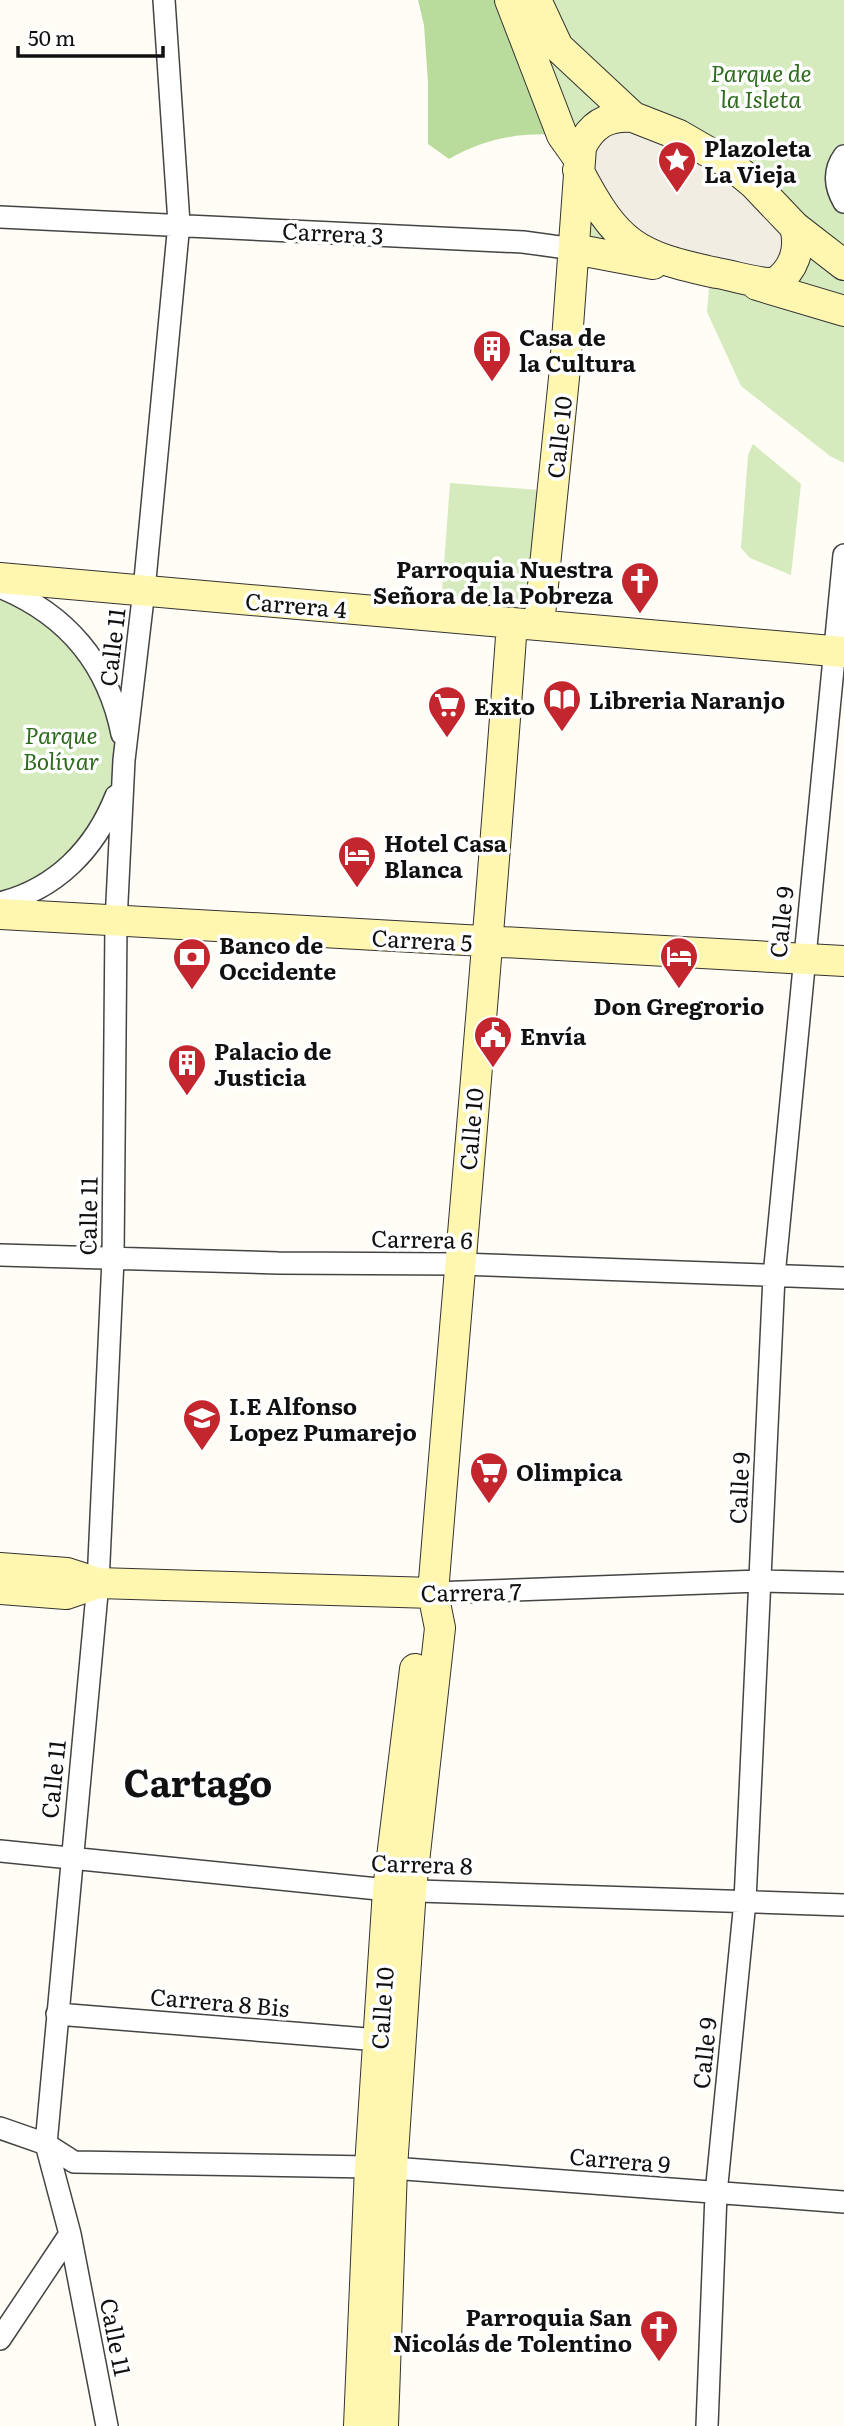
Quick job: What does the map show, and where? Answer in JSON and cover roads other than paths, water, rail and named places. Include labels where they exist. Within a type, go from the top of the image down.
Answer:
[{"type":"main road","points":[[510,0],[562,135],[608,223],[643,253],[664,261],[745,280],[844,311]]},
{"type":"main road","points":[[536,0],[558,47],[634,117],[679,135],[731,165],[754,184],[794,227],[844,265]]},
{"type":"main road","points":[[578,165],[587,135],[595,125],[607,118],[634,117]]},
{"type":"main road","name":"Calle 10","points":[[383,2426],[379,2040],[440,1628],[433,1593],[489,942],[574,249],[578,165]]},
{"type":"main road","points":[[745,280],[775,283],[792,265],[797,251],[794,227]]},
{"type":"main road","name":"Carrera 3","points":[[574,249],[745,280]]},
{"type":"main road","name":"Carrera 4","points":[[0,578],[839,652]]},
{"type":"main road","name":"Carrera 5","points":[[0,914],[844,961]]},
{"type":"main road","name":"Carrera 7","points":[[0,1568],[66,1573],[99,1583],[433,1593]]},
{"type":"main road","name":"Carrera 7","points":[[0,1590],[66,1594],[99,1583]]},
{"type":"main road","name":"Calle 10","points":[[359,2426],[381,2167],[400,1890]]},
{"type":"street","name":"Calle 11","points":[[107,2426],[70,2234],[46,2144],[70,1859],[99,1583],[113,1259],[116,922],[124,760],[144,590],[179,223],[164,0]]},
{"type":"street","points":[[844,156],[836,176],[837,189],[844,202]]},
{"type":"street","name":"Carrera 3","points":[[0,217],[179,223],[523,242],[574,249]]},
{"type":"street","name":"Calle 9","points":[[707,2426],[716,2194],[745,1901],[774,1276],[803,960],[839,652],[844,555]]},
{"type":"street","points":[[0,586],[44,609],[83,644],[97,664],[117,710],[124,760],[118,791],[107,819],[90,846],[68,868],[43,887],[0,903]]},
{"type":"street","name":"Carrera 6","points":[[0,1255],[460,1264],[844,1279]]},
{"type":"street","name":"Carrera 7","points":[[433,1593],[759,1581],[844,1583]]},
{"type":"street","name":"Carrera 8","points":[[0,1852],[400,1890],[844,1905]]},
{"type":"street","name":"Carrera 8 Bis","points":[[57,2014],[379,2040]]},
{"type":"street","name":"Carrera 9","points":[[0,2128],[46,2144],[75,2162],[381,2167],[844,2202]]},
{"type":"street","points":[[0,2339],[70,2234]]},
{"type":"place","name":"Plazoleta La Vieja","points":[[677,194]]},
{"type":"place","name":"Casa de la Cultura","points":[[492,383]]},
{"type":"place","name":"Parroquia Nuestra Señora de la Pobreza","points":[[640,615]]},
{"type":"place","name":"Libreria Naranjo","points":[[562,733]]},
{"type":"place","name":"Exito","points":[[447,739]]},
{"type":"place","name":"Hotel Casa Blanca","points":[[357,889]]},
{"type":"place","name":"Don Gregrorio","points":[[679,990]]},
{"type":"place","name":"Banco de Occidente","points":[[192,991]]},
{"type":"place","name":"Envía","points":[[493,1069]]},
{"type":"place","name":"Palacio de Justicia","points":[[187,1097]]},
{"type":"place","name":"I.E Alfonso Lopez Pumarejo","points":[[202,1452]]},
{"type":"place","name":"Olimpica","points":[[489,1505]]},
{"type":"place","name":"Parroquia San Nicolás de Tolentino","points":[[659,2363]]},
{"type":"district","name":"Cartago","points":[[198,1780]]},
{"type":"park label","name":"Parque de la Isleta","points":[[761,85]]},
{"type":"park label","name":"Parque Bolívar","points":[[61,747]]}]
